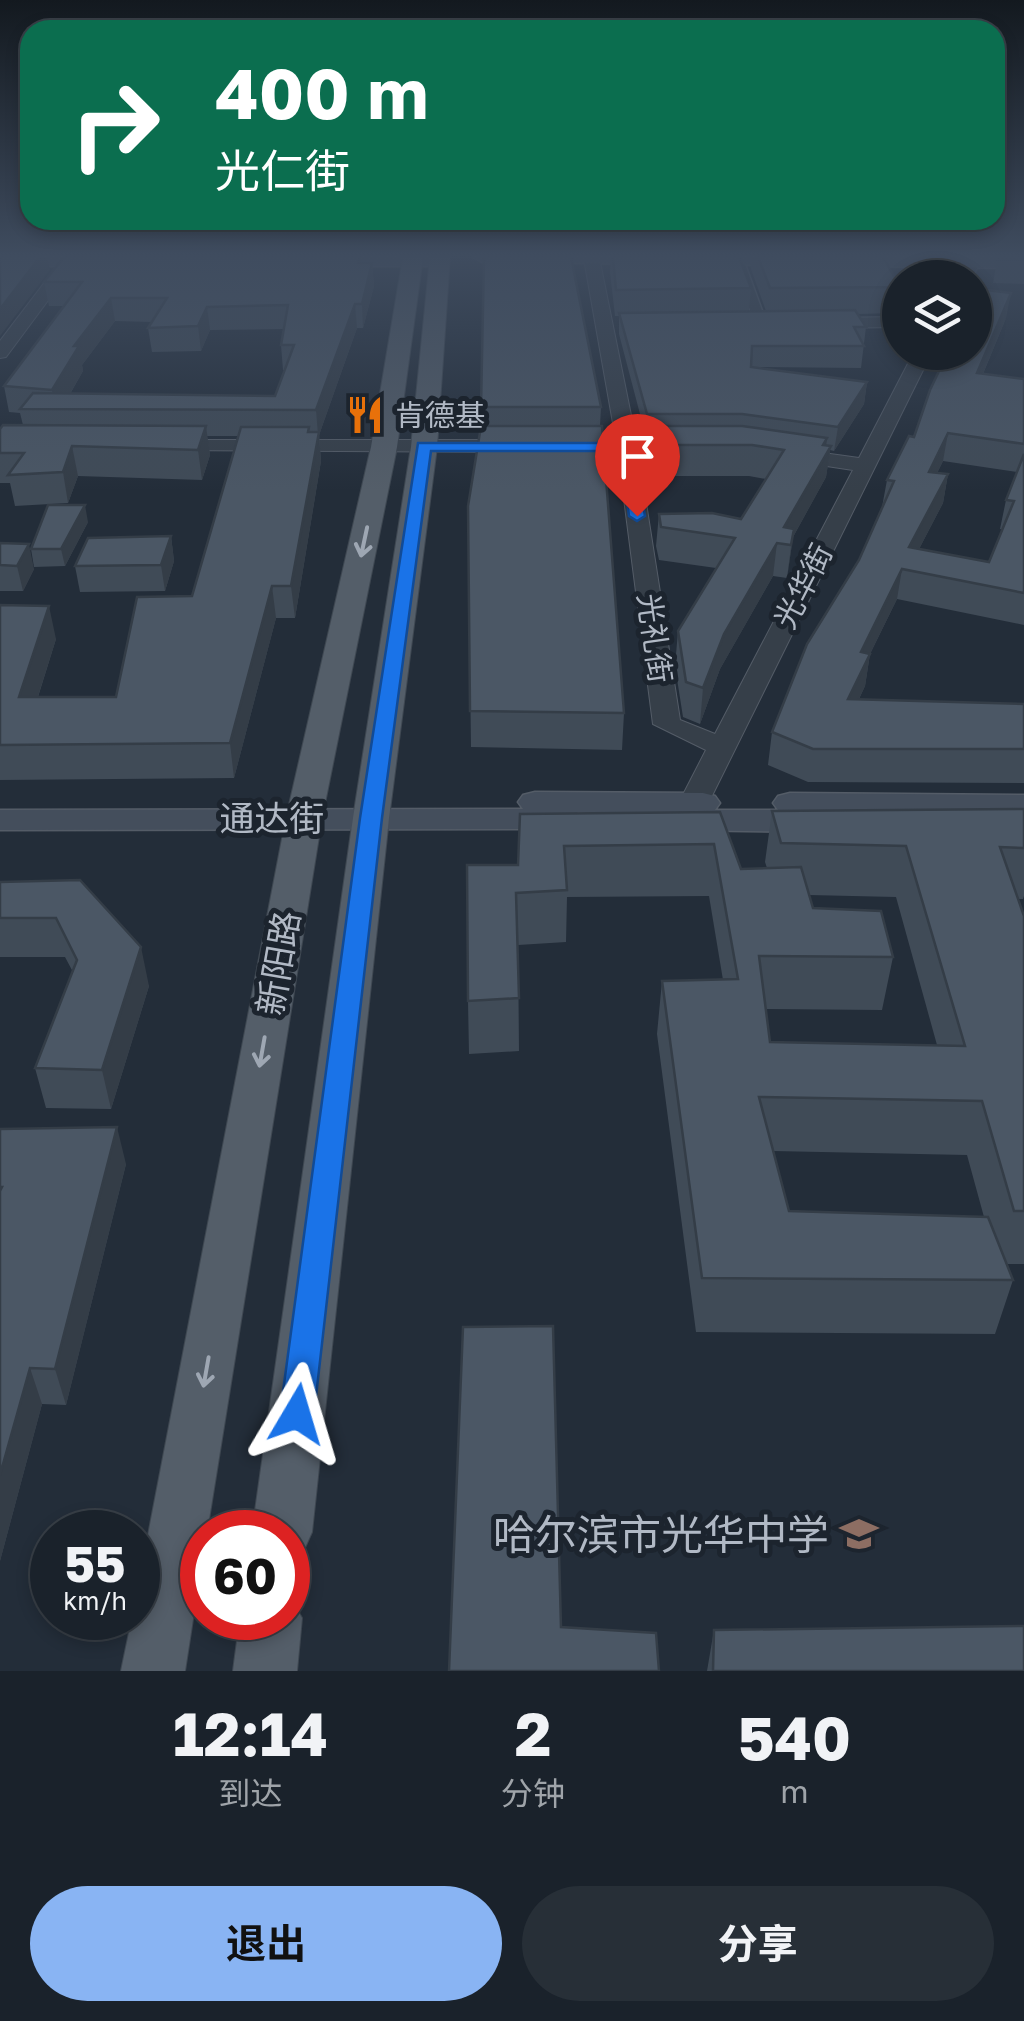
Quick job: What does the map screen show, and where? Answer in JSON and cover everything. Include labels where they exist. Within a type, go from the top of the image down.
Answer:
[{"type":"main road","name":"新阳路","points":[[153,1671],[305,810],[409,335]]},
{"type":"main road","name":"新阳路","points":[[285,1510],[372,810],[424,447],[425,335]]},
{"type":"main road","name":"通达街","points":[[0,801],[305,810],[689,811],[1024,805]]},
{"type":"main road","name":"通达街","points":[[0,820],[305,810]]},
{"type":"main road","name":"通达街","points":[[689,811],[1024,824]]},
{"type":"main road","points":[[265,1671],[269,1640]]},
{"type":"street","name":"光礼街","points":[[615,335],[627,446],[668,724],[720,746]]},
{"type":"street","name":"光华街","points":[[689,811],[915,370]]},
{"type":"street","points":[[154,446],[720,446]]},
{"type":"street","points":[[757,449],[866,465]]},
{"type":"building","points":[[42,335],[82,335],[52,390],[4,386]]},
{"type":"building","points":[[283,335],[344,335],[316,410],[20,409],[33,393],[275,396],[294,345],[281,345]]},
{"type":"building","points":[[482,335],[587,335],[601,407],[481,407]]},
{"type":"building","points":[[625,335],[858,335],[864,346],[752,346],[751,367],[867,382],[838,427],[742,414],[647,414]]},
{"type":"building","points":[[939,370],[978,370],[977,373],[1024,379],[1024,444],[948,433],[929,472],[948,474],[909,547],[989,562],[1014,501],[1006,500],[1024,454],[1024,593],[902,569],[861,652],[870,654],[848,699],[1024,704],[1024,749],[813,749],[772,732],[807,644],[859,560],[894,481],[887,480],[909,436],[914,437]]},
{"type":"building","points":[[3,425],[206,426],[198,450],[72,446],[63,472],[8,475],[24,453],[0,453]]},
{"type":"building","points":[[481,426],[602,426],[624,713],[470,711],[468,506]]},
{"type":"building","points":[[653,426],[742,426],[827,438],[823,445],[831,446],[784,527],[794,529],[791,545],[777,543],[724,634],[703,688],[686,682],[678,631],[735,538],[661,527],[659,514],[712,513],[741,519],[784,450],[752,445],[657,445]]},
{"type":"building","points":[[241,427],[309,427],[308,432],[319,432],[291,586],[272,586],[230,743],[0,745],[0,605],[49,606],[19,697],[116,697],[137,597],[192,596]]},
{"type":"building","points":[[48,505],[85,505],[61,549],[31,549]]},
{"type":"building","points":[[171,536],[161,565],[75,566],[88,538]]},
{"type":"building","points":[[0,543],[29,544],[17,566],[0,565]]},
{"type":"building","points":[[1024,809],[1024,848],[1000,847],[1024,916],[1024,1211],[1014,1211],[982,1101],[759,1097],[789,1211],[988,1217],[1013,1280],[702,1278],[662,981],[738,979],[714,844],[564,846],[567,890],[516,893],[519,998],[468,1001],[467,865],[518,865],[520,814],[720,812],[741,869],[801,867],[813,908],[881,911],[893,957],[759,956],[770,1042],[965,1046],[906,846],[781,843],[772,811]]},
{"type":"building","points":[[80,880],[141,947],[102,1070],[35,1068],[77,960],[56,918],[0,918],[0,882]]},
{"type":"building","points":[[117,1127],[55,1369],[30,1368],[0,1475],[0,1129]]},
{"type":"building","points":[[553,1326],[561,1627],[656,1633],[659,1671],[449,1671],[463,1327]]},
{"type":"building","points":[[1024,1626],[1024,1671],[713,1671],[714,1630]]},
{"type":"place","name":"肯德基","points":[[365,415]]},
{"type":"place","name":"哈尔滨市光华中学","points":[[859,1534]]},
{"type":"route","points":[[297,1414],[371,818],[424,447],[627,446],[637,516]]}]
